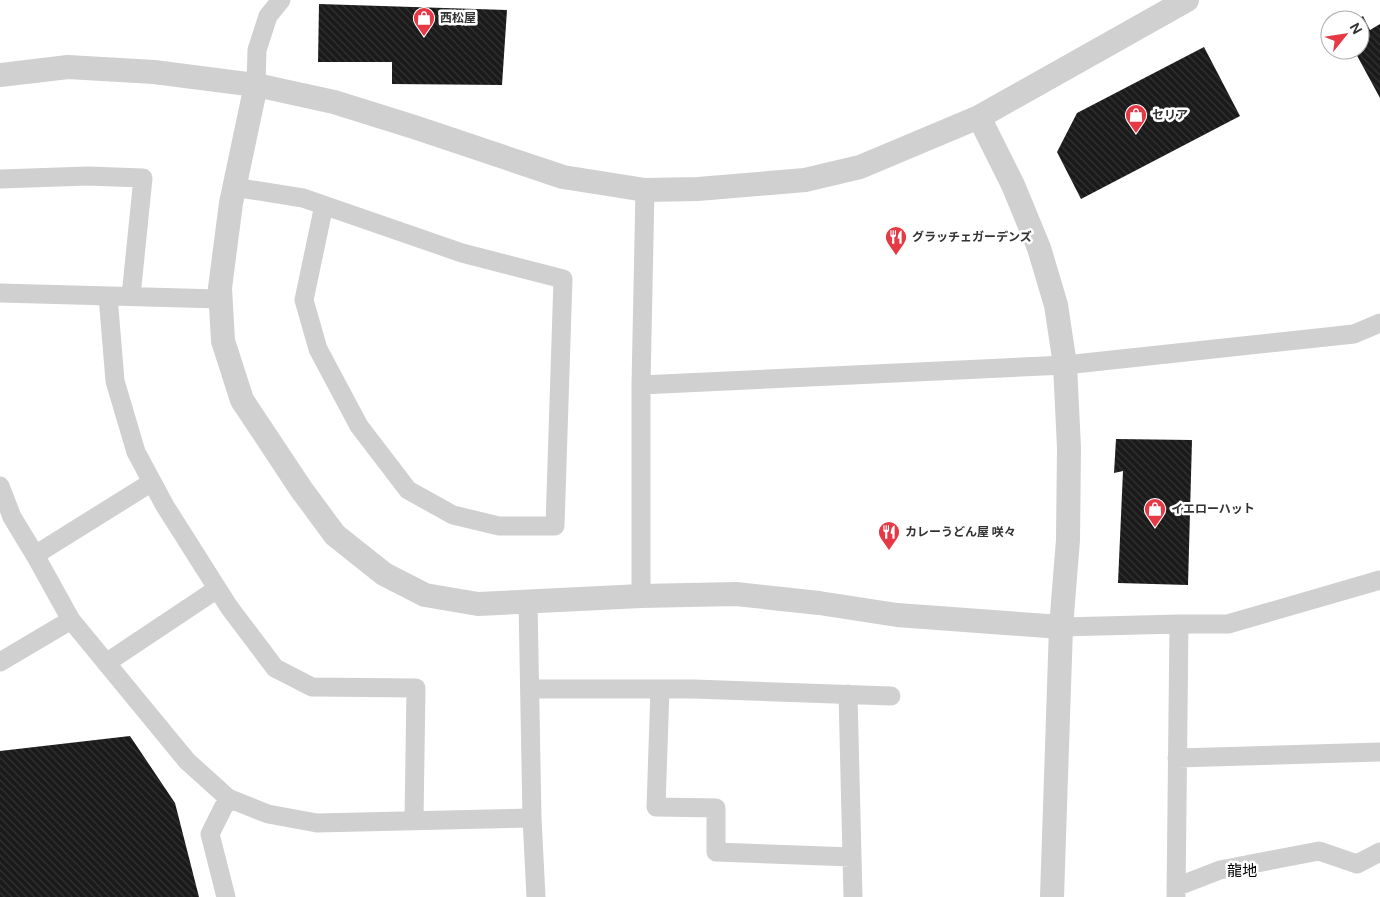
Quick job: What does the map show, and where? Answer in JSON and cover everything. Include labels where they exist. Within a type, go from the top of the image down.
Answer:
[{"type":"street","points":[[280,0],[268,16],[257,50],[256,85],[234,187],[220,288],[223,341],[242,400],[301,489],[335,535],[384,574],[425,595],[478,604],[641,596],[736,594],[819,603],[897,615],[1061,627],[1228,624],[1380,580]]},
{"type":"street","points":[[0,75],[68,67],[154,72],[256,85],[334,102],[563,177],[645,190],[698,189],[805,180],[860,167],[979,117],[1187,0]]},
{"type":"street","points":[[979,117],[1013,185],[1039,248],[1056,304],[1065,364],[1069,448],[1068,540],[1061,627],[1052,897]]},
{"type":"street","points":[[0,179],[88,176],[143,178],[131,296]]},
{"type":"street","points":[[234,187],[303,198],[324,205],[462,253],[563,279],[555,526],[499,526],[453,515],[408,490],[359,426],[318,349],[304,300],[324,205]]},
{"type":"street","points":[[641,596],[641,385],[645,190]]},
{"type":"street","points":[[0,293],[220,299]]},
{"type":"street","points":[[108,296],[115,381],[136,452],[165,506],[217,588],[275,668],[312,687],[416,688],[414,820]]},
{"type":"street","points":[[641,385],[1065,364],[1354,334],[1380,323]]},
{"type":"street","points":[[35,555],[152,482]]},
{"type":"street","points":[[0,486],[6,521],[35,555],[71,620],[187,761],[228,798],[268,814],[317,823],[532,818]]},
{"type":"street","points":[[106,663],[217,588]]},
{"type":"street","points":[[528,602],[532,818],[536,897]]},
{"type":"street","points":[[0,662],[71,620]]},
{"type":"street","points":[[1179,624],[1176,892],[1220,870],[1319,851],[1356,864],[1380,852]]},
{"type":"street","points":[[530,689],[694,689],[890,696]]},
{"type":"street","points":[[660,689],[656,807],[716,808],[716,852],[852,857]]},
{"type":"street","points":[[848,694],[853,897]]},
{"type":"street","points":[[1177,758],[1380,752]]},
{"type":"street","points":[[226,897],[210,834],[228,798]]},
{"type":"building","points":[[319,4],[507,10],[502,85],[392,84],[392,62],[318,62]]},
{"type":"building","points":[[1380,24],[1380,98],[1359,60],[1370,60],[1370,30]]},
{"type":"building","name":"セリア","points":[[1204,47],[1240,116],[1081,199],[1057,152],[1077,113]]},
{"type":"building","name":"イエローハット","points":[[1116,439],[1192,440],[1188,585],[1118,583],[1123,471],[1114,473]]},
{"type":"building","points":[[130,736],[175,803],[199,897],[0,897],[0,751]]},
{"type":"place","name":"西松屋","points":[[424,37]]},
{"type":"place","name":"セリア","points":[[1136,134]]},
{"type":"place","name":"グラッチェガーデンズ","points":[[896,256]]},
{"type":"place","name":"イエローハット","points":[[1155,528]]},
{"type":"place","name":"カレーうどん屋 咲々","points":[[889,551]]},
{"type":"district","name":"龍地","points":[[1242,871]]}]
